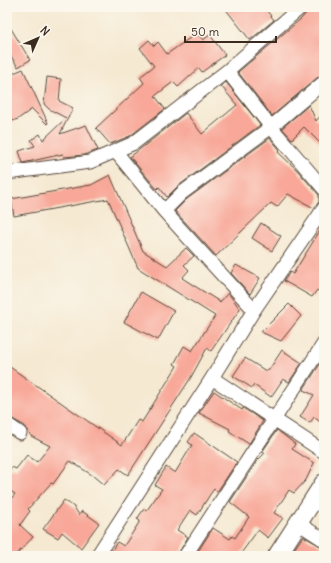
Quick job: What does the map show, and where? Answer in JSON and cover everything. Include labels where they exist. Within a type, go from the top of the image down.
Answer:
[{"type":"main road","points":[[277,556],[324,483]]},
{"type":"street","points":[[7,173],[78,165],[116,152],[134,143],[227,71],[301,7]]},
{"type":"street","points":[[227,71],[271,127],[324,189]]},
{"type":"street","points":[[164,210],[182,193],[271,127],[324,82]]},
{"type":"street","points":[[116,152],[164,210],[254,310]]},
{"type":"street","points":[[97,556],[254,310],[324,208]]},
{"type":"street","points":[[185,556],[324,343]]},
{"type":"street","points":[[212,378],[324,452]]},
{"type":"street","points":[[7,424],[20,433]]},
{"type":"street","points":[[298,523],[324,540]]},
{"type":"building","points":[[224,7],[264,7],[274,20],[250,40]]},
{"type":"building","points":[[311,7],[324,7],[324,72],[272,116],[238,72],[302,18]]},
{"type":"building","points":[[7,22],[30,60],[18,67],[7,50]]},
{"type":"building","points":[[197,33],[203,40],[210,35],[225,55],[202,72],[199,68],[178,87],[173,82],[155,96],[165,109],[130,136],[110,144],[96,128],[144,83],[140,77],[154,66],[140,48],[149,40],[154,46],[158,42],[167,54]]},
{"type":"building","points":[[23,69],[48,123],[47,124],[32,109],[18,119],[7,123],[7,76]]},
{"type":"building","points":[[47,77],[61,79],[59,101],[73,108],[60,134],[86,125],[98,150],[84,155],[64,157],[63,154],[23,163],[19,151],[35,146],[31,140],[40,134],[43,140],[66,118],[49,109],[44,104]]},
{"type":"building","points":[[226,82],[260,125],[177,187],[167,197],[159,187],[157,189],[130,157],[186,113],[202,134],[237,105],[221,86]]},
{"type":"building","points":[[309,105],[316,121],[324,112],[324,147],[304,127],[292,139],[282,128]]},
{"type":"building","points":[[270,138],[280,150],[278,152],[297,170],[319,195],[319,202],[314,208],[288,194],[277,207],[271,203],[216,256],[175,211],[187,199]]},
{"type":"building","points":[[110,175],[143,251],[167,266],[186,248],[194,256],[184,265],[189,270],[182,278],[220,302],[228,293],[240,309],[211,351],[207,348],[190,379],[128,475],[119,469],[104,485],[92,475],[70,461],[53,484],[51,483],[28,509],[30,511],[20,525],[33,537],[15,556],[7,556],[7,504],[15,494],[7,489],[7,475],[12,467],[16,469],[27,455],[37,462],[50,446],[31,436],[25,426],[7,416],[7,365],[122,445],[138,420],[142,422],[177,366],[174,364],[184,346],[192,351],[215,316],[138,268],[108,199],[14,216],[11,199],[91,185]]},
{"type":"building","points":[[261,223],[281,236],[272,251],[252,238]]},
{"type":"building","points":[[324,224],[324,294],[317,290],[312,297],[284,281],[290,272],[293,274]]},
{"type":"building","points":[[236,265],[260,278],[250,294],[231,273]]},
{"type":"building","points":[[141,292],[174,311],[158,340],[124,322]]},
{"type":"building","points":[[289,304],[301,316],[281,341],[261,332]]},
{"type":"building","points":[[282,350],[302,363],[289,382],[283,379],[271,397],[254,385],[252,388],[233,376],[245,358],[266,371],[269,370]]},
{"type":"building","points":[[324,358],[324,425],[314,417],[310,423],[300,417],[314,395],[303,390]]},
{"type":"building","points":[[214,391],[242,410],[243,408],[263,421],[249,444],[229,431],[230,429],[199,413]]},
{"type":"building","points":[[277,430],[295,444],[292,449],[314,463],[306,480],[294,493],[289,490],[274,513],[283,518],[268,538],[258,530],[239,556],[195,556],[213,528],[230,539],[232,536],[235,538],[249,517],[230,502],[257,461],[265,453],[262,452]]},
{"type":"building","points":[[194,433],[237,462],[217,492],[214,489],[197,515],[190,510],[177,530],[188,537],[177,556],[108,556],[117,542],[124,546],[140,521],[137,519],[144,509],[147,510],[162,489],[155,485],[166,467],[175,473],[192,445],[188,442]]},
{"type":"building","points":[[64,500],[74,507],[79,515],[82,511],[99,523],[81,548],[62,532],[58,538],[43,529]]},
{"type":"building","points":[[303,536],[324,548],[324,556],[301,556],[293,551]]}]
